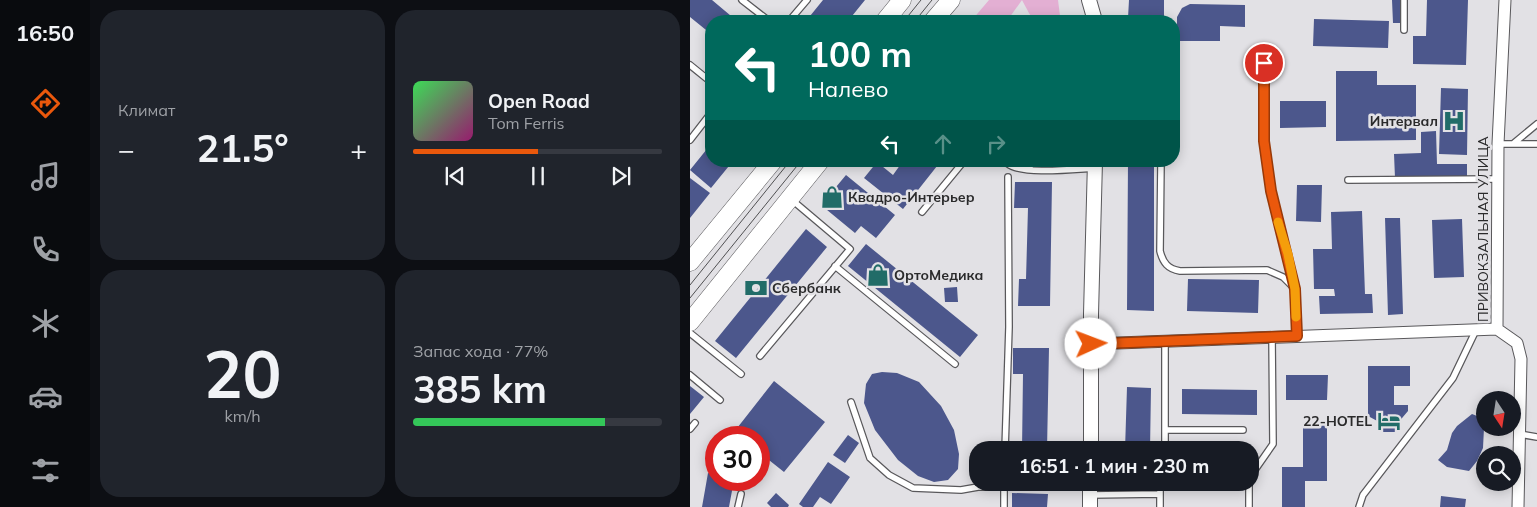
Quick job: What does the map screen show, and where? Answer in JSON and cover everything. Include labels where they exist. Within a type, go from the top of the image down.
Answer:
[{"type":"main road","points":[[890,15],[902,0]]},
{"type":"main road","points":[[939,15],[951,0]]},
{"type":"main road","points":[[690,262],[768,167]]},
{"type":"main road","points":[[690,322],[815,167]]},
{"type":"street","points":[[1089,0],[1093,15]]},
{"type":"street","name":"ПРИВОКЗАЛЬНАЯ УЛИЦА","points":[[1505,0],[1498,144],[1497,329],[1517,343],[1521,359],[1521,391]]},
{"type":"street","points":[[1090,441],[1095,167]]},
{"type":"street","points":[[1091,344],[1497,329]]},
{"type":"street","name":"ПРИВОКЗАЛЬНАЯ УЛИЦА","points":[[1518,507],[1520,436]]},
{"type":"lane","points":[[742,0],[761,15]]},
{"type":"lane","points":[[794,15],[807,0]]},
{"type":"lane","points":[[1404,0],[1404,30]]},
{"type":"lane","points":[[1264,63],[1265,149],[1275,209],[1295,289],[1297,336]]},
{"type":"lane","points":[[690,66],[705,77]]},
{"type":"lane","points":[[690,140],[705,121]]},
{"type":"lane","points":[[1513,144],[1537,123]]},
{"type":"lane","points":[[1498,144],[1537,144]]},
{"type":"lane","points":[[922,212],[959,167]]},
{"type":"lane","points":[[1012,167],[1030,170],[1069,167]]},
{"type":"lane","points":[[1161,167],[1160,251],[1162,259],[1167,266],[1172,270],[1180,271],[1267,270],[1283,277],[1295,289]]},
{"type":"lane","points":[[1005,441],[1008,327],[1008,177]]},
{"type":"lane","points":[[1348,180],[1498,179]]},
{"type":"lane","points":[[760,356],[850,249],[790,198]]},
{"type":"lane","points":[[835,266],[954,364]]},
{"type":"lane","points":[[1359,507],[1363,495],[1453,378],[1476,330]]},
{"type":"lane","points":[[690,333],[741,374]]},
{"type":"lane","points":[[1259,465],[1274,444],[1272,338]]},
{"type":"lane","points":[[1165,341],[1165,441]]},
{"type":"lane","points":[[690,375],[720,400]]},
{"type":"lane","points":[[851,402],[870,458],[889,475],[914,488],[969,489]]},
{"type":"lane","points":[[690,429],[695,423]]},
{"type":"lane","points":[[1165,430],[1242,430]]},
{"type":"lane","points":[[1521,434],[1537,437]]},
{"type":"lane","points":[[1004,491],[1004,507]]},
{"type":"lane","points":[[1249,491],[1249,507]]},
{"type":"lane","points":[[1090,492],[1160,494],[1160,507]]},
{"type":"lane","points":[[738,507],[740,494]]},
{"type":"shaded area","points":[[989,0],[1022,0],[1011,15],[976,15]]},
{"type":"shaded area","points":[[1022,0],[1058,0],[1060,15],[1030,15]]},
{"type":"building","points":[[690,0],[712,0],[730,15],[705,15],[705,29],[690,17]]},
{"type":"building","points":[[823,0],[865,0],[853,15],[811,15]]},
{"type":"building","points":[[1129,0],[1164,0],[1164,15],[1128,15]]},
{"type":"building","points":[[1392,0],[1400,0],[1401,23],[1393,23]]},
{"type":"building","points":[[1427,0],[1468,0],[1466,65],[1413,64],[1413,36],[1426,36]]},
{"type":"building","points":[[1190,4],[1245,5],[1245,27],[1220,26],[1220,41],[1180,41],[1180,15],[1178,15],[1182,8]]},
{"type":"building","points":[[1314,19],[1389,21],[1388,48],[1313,46]]},
{"type":"building","points":[[1336,71],[1377,71],[1377,85],[1416,85],[1416,140],[1336,141]]},
{"type":"building","name":"Интервал","points":[[1441,88],[1468,89],[1467,155],[1439,154]]},
{"type":"building","points":[[1280,101],[1326,101],[1326,127],[1280,128]]},
{"type":"building","points":[[1436,131],[1437,164],[1467,164],[1467,177],[1395,178],[1394,154],[1421,153],[1421,132]]},
{"type":"building","points":[[705,151],[705,167],[728,167],[711,188],[690,170]]},
{"type":"building","points":[[873,167],[883,167],[893,175],[899,167],[936,167],[903,209],[864,178]]},
{"type":"building","points":[[1128,167],[1154,167],[1154,311],[1127,310]]},
{"type":"building","points":[[846,175],[895,215],[876,238],[861,226],[855,233],[821,205]]},
{"type":"building","points":[[690,178],[710,193],[690,218]]},
{"type":"building","points":[[1015,182],[1052,182],[1050,306],[1018,306],[1019,279],[1026,279],[1028,208],[1014,208]]},
{"type":"building","points":[[1297,185],[1322,185],[1321,222],[1296,221]]},
{"type":"building","points":[[1362,211],[1365,294],[1372,294],[1373,313],[1320,314],[1319,296],[1335,296],[1334,289],[1314,289],[1313,249],[1332,249],[1331,212]]},
{"type":"building","points":[[1385,218],[1400,218],[1403,314],[1388,315]]},
{"type":"building","points":[[1462,219],[1464,277],[1434,278],[1432,220]]},
{"type":"building","points":[[806,229],[827,247],[736,358],[715,341]]},
{"type":"building","points":[[866,244],[978,335],[960,357],[848,266]]},
{"type":"building","points":[[1188,279],[1259,280],[1258,313],[1187,311]]},
{"type":"building","points":[[957,287],[958,302],[945,302],[944,288]]},
{"type":"building","points":[[1013,348],[1049,348],[1047,441],[1022,441],[1023,374],[1013,374]]},
{"type":"building","points":[[1368,366],[1410,366],[1410,386],[1394,386],[1394,405],[1408,405],[1408,411],[1397,424],[1397,432],[1381,432],[1381,423],[1368,416]]},
{"type":"building","points":[[882,372],[897,373],[919,382],[941,406],[954,430],[959,454],[958,469],[948,480],[934,482],[918,476],[898,460],[875,430],[864,403],[866,384],[872,374]]},
{"type":"building","points":[[1286,375],[1328,375],[1327,400],[1286,400]]},
{"type":"building","points":[[774,381],[825,422],[784,472],[770,461],[770,426],[739,426]]},
{"type":"building","points":[[690,386],[704,397],[690,414]]},
{"type":"building","points":[[1127,387],[1151,388],[1150,441],[1125,441]]},
{"type":"building","points":[[1182,389],[1257,390],[1257,415],[1182,414]]},
{"type":"building","points":[[1472,414],[1476,416],[1476,436],[1484,436],[1483,446],[1476,446],[1476,462],[1469,471],[1447,467],[1438,460],[1447,450],[1452,433],[1457,426]]},
{"type":"building","points":[[1303,422],[1327,422],[1327,481],[1305,481],[1305,507],[1282,507],[1282,467],[1303,467]]},
{"type":"building","points":[[848,435],[859,443],[845,463],[833,455]]},
{"type":"building","points":[[828,462],[850,477],[831,504],[820,497],[813,507],[803,507],[799,504]]},
{"type":"building","points":[[705,490],[732,491],[729,507],[702,507]]},
{"type":"building","points":[[776,493],[789,505],[788,507],[771,507],[767,503]]},
{"type":"building","points":[[1012,493],[1048,494],[1047,507],[1012,507]]},
{"type":"building","points":[[1441,496],[1466,499],[1465,507],[1440,507]]},
{"type":"tram line","points":[[909,15],[921,0]]},
{"type":"tram line","points":[[920,15],[932,0]]},
{"type":"tram line","points":[[690,285],[785,167]]},
{"type":"tram line","points":[[690,298],[796,167]]},
{"type":"slow traffic","points":[[1278,222],[1288,254],[1295,289],[1296,317]]},
{"type":"place","name":"Интервал","points":[[1454,121]]},
{"type":"place","name":"Квадро-Интерьер","points":[[832,197]]},
{"type":"place","name":"ОртоМедика","points":[[878,275]]},
{"type":"place","name":"Сбербанк","points":[[756,288]]},
{"type":"place","name":"22-HOTEL","points":[[1389,421]]},
{"type":"route","points":[[1091,344],[1297,336],[1295,289],[1288,254],[1271,191],[1264,141],[1264,63]]}]
